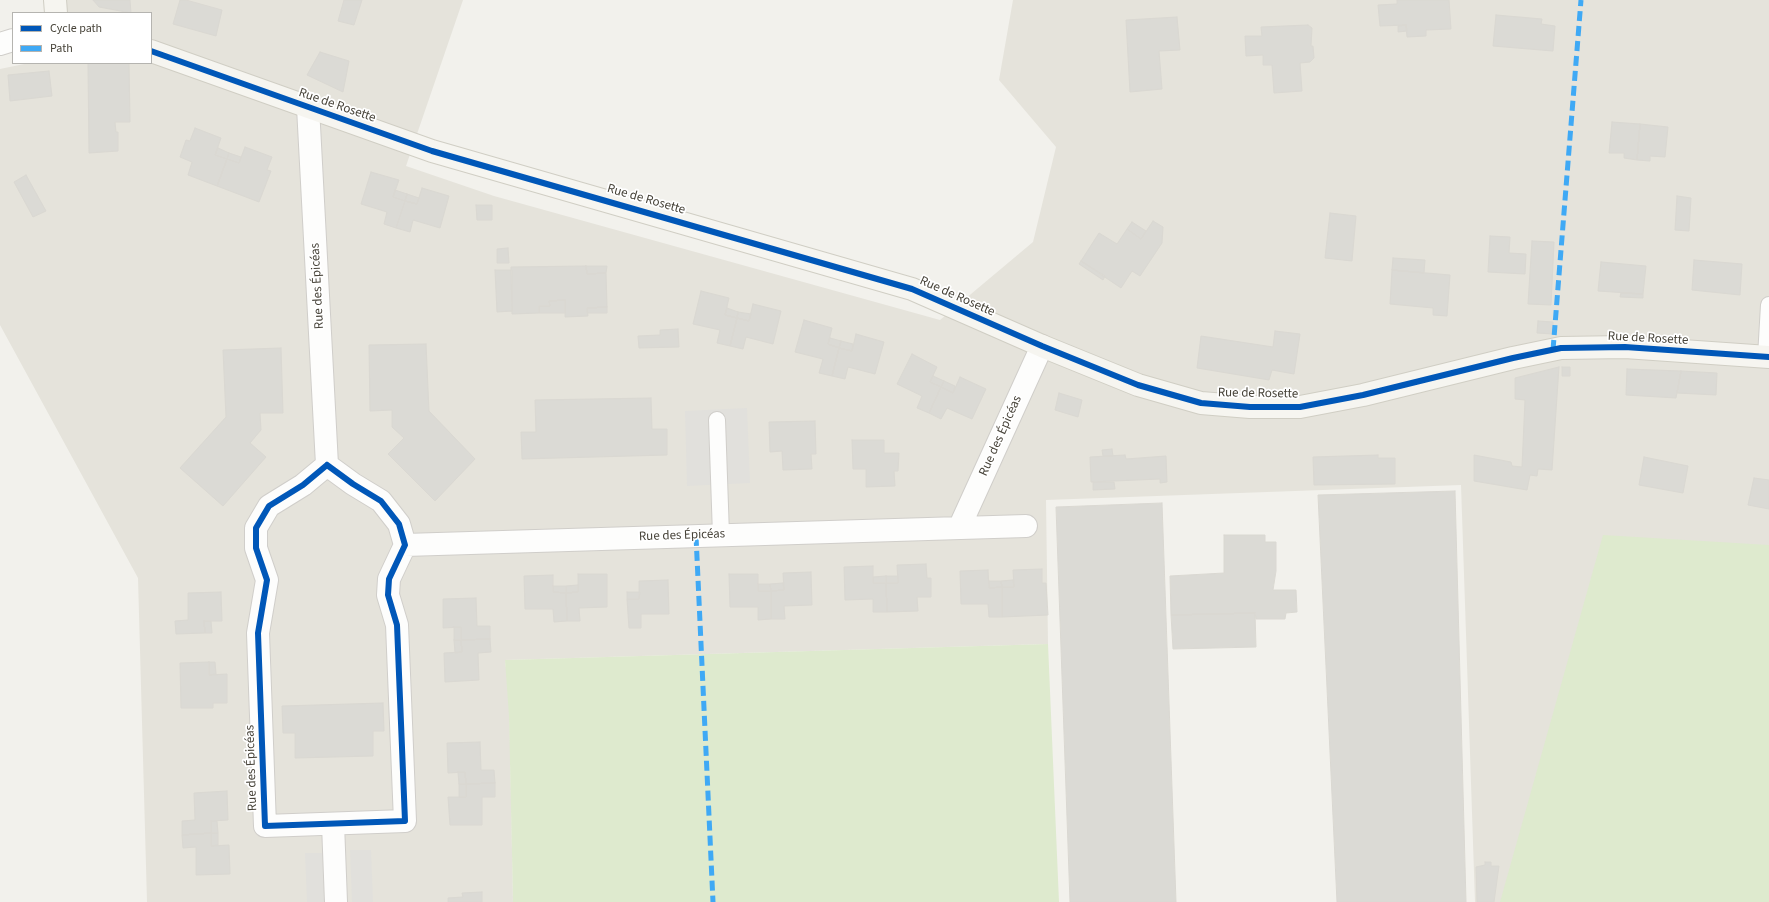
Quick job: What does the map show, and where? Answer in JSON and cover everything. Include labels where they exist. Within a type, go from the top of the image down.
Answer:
[{"type":"street","points":[[55,0],[56,12]]},
{"type":"street","name":"Rue de Rosette","points":[[152,51],[432,151],[912,288],[1042,346],[1138,385],[1201,403],[1250,407],[1300,407],[1363,395],[1513,358],[1561,348],[1625,347],[1768,357]]},
{"type":"street","name":"Rue des Épicéas","points":[[308,107],[327,465],[303,485],[270,506],[256,528],[256,548],[267,580],[258,633],[265,826],[405,821],[397,625],[388,595],[389,579],[405,545],[960,526],[1026,526]]},
{"type":"street","name":"Rue des Épicéas","points":[[960,526],[1042,346]]},
{"type":"street","points":[[327,465],[353,484],[382,501],[399,524],[405,545]]},
{"type":"street","points":[[333,824],[336,902]]},
{"type":"lane","points":[[1768,357],[1769,304]]},
{"type":"lane","points":[[717,420],[721,535]]},
{"type":"shaded area","points":[[60,0],[463,0],[406,166],[494,196],[940,320],[1033,242],[1056,147],[999,80],[1013,0],[1769,0],[1769,902],[1475,902],[1461,485],[1046,500],[1048,644],[505,660],[509,690],[513,902],[147,902],[138,578],[0,325],[0,69],[24,64],[152,64],[152,12],[60,12]]},
{"type":"shaded area","points":[[747,408],[750,483],[687,486],[685,411]]},
{"type":"shaded area","points":[[350,850],[371,850],[373,902],[352,902]]},
{"type":"shaded area","points":[[305,853],[325,853],[327,902],[307,902]]},
{"type":"green space","points":[[1603,535],[1769,545],[1769,902],[1500,902]]},
{"type":"green space","points":[[1048,644],[1059,902],[513,902],[509,716],[505,660]]},
{"type":"building","points":[[93,0],[130,0],[131,12],[126,12],[99,7]]},
{"type":"building","points":[[180,0],[186,0],[222,10],[216,36],[173,24]]},
{"type":"building","points":[[344,0],[362,0],[354,25],[338,21]]},
{"type":"building","points":[[1397,0],[1449,0],[1451,29],[1426,30],[1426,36],[1407,37],[1406,25],[1380,26],[1378,5],[1397,4]]},
{"type":"building","points":[[1496,15],[1542,19],[1541,24],[1555,26],[1553,51],[1493,46]]},
{"type":"building","points":[[1177,17],[1180,50],[1159,51],[1162,89],[1130,92],[1126,20]]},
{"type":"building","points":[[1308,25],[1312,28],[1311,46],[1313,46],[1314,58],[1310,62],[1300,63],[1302,91],[1274,93],[1272,65],[1263,65],[1263,55],[1246,56],[1245,36],[1262,36],[1261,27]]},
{"type":"building","points":[[1406,25],[1407,31],[1398,32],[1398,26]]},
{"type":"building","points":[[320,52],[349,61],[343,92],[307,75]]},
{"type":"building","points":[[88,64],[129,64],[130,122],[115,122],[116,132],[118,132],[118,151],[89,153]]},
{"type":"building","points":[[49,71],[52,96],[10,101],[8,75]]},
{"type":"building","points":[[1612,122],[1640,124],[1637,160],[1624,158],[1624,153],[1609,153]]},
{"type":"building","points":[[1640,124],[1668,127],[1665,157],[1650,156],[1650,161],[1637,160]]},
{"type":"building","points":[[195,128],[221,138],[215,155],[227,159],[217,186],[188,175],[192,162],[180,157],[186,140],[190,141]]},
{"type":"building","points":[[245,147],[272,157],[267,170],[271,171],[259,202],[217,186],[227,159],[239,163]]},
{"type":"building","points":[[218,148],[229,153],[227,159],[215,155]]},
{"type":"building","points":[[229,153],[241,157],[239,163],[227,159]]},
{"type":"building","points":[[371,172],[399,180],[393,197],[405,201],[396,228],[384,224],[387,212],[361,204]]},
{"type":"building","points":[[26,175],[46,211],[33,217],[14,182]]},
{"type":"building","points":[[422,188],[449,196],[440,228],[413,220],[410,232],[396,228],[405,201],[417,204]]},
{"type":"building","points":[[395,190],[407,194],[405,201],[393,197]]},
{"type":"building","points":[[407,194],[419,198],[417,204],[405,201]]},
{"type":"building","points":[[1677,196],[1691,198],[1689,231],[1675,230]]},
{"type":"building","points":[[476,205],[492,205],[492,220],[477,220]]},
{"type":"building","points":[[1330,213],[1356,216],[1352,261],[1325,258]]},
{"type":"building","points":[[1153,221],[1163,227],[1162,243],[1140,276],[1132,271],[1121,288],[1081,261],[1099,233],[1117,244],[1127,229],[1141,239]]},
{"type":"building","points":[[1132,222],[1146,231],[1141,239],[1127,229]]},
{"type":"building","points":[[1490,236],[1510,237],[1509,253],[1526,254],[1525,274],[1488,272]]},
{"type":"building","points":[[1532,241],[1554,242],[1551,305],[1528,304]]},
{"type":"building","points":[[508,248],[509,263],[497,263],[497,249]]},
{"type":"building","points":[[1393,258],[1425,260],[1424,273],[1392,270]]},
{"type":"building","points":[[1694,260],[1742,264],[1740,295],[1692,290]]},
{"type":"building","points":[[1081,261],[1105,276],[1103,280],[1079,264]]},
{"type":"building","points":[[1601,262],[1646,266],[1643,294],[1598,291]]},
{"type":"building","points":[[586,266],[587,274],[606,273],[607,307],[587,308],[588,316],[565,317],[565,300],[549,301],[550,306],[539,306],[539,313],[512,314],[511,267]]},
{"type":"building","points":[[586,266],[607,266],[606,273],[587,274]]},
{"type":"building","points":[[495,270],[512,270],[512,311],[497,312]]},
{"type":"building","points":[[1392,270],[1450,275],[1447,316],[1433,315],[1433,308],[1390,304]]},
{"type":"building","points":[[701,291],[729,298],[725,315],[737,318],[730,346],[717,343],[720,330],[693,324]]},
{"type":"building","points":[[1621,293],[1643,294],[1643,298],[1620,297]]},
{"type":"building","points":[[565,300],[565,313],[539,313],[539,306],[550,306],[549,301]]},
{"type":"building","points":[[753,304],[781,311],[773,344],[746,337],[743,349],[730,346],[737,318],[749,321]]},
{"type":"building","points":[[607,307],[607,313],[587,313],[587,308]]},
{"type":"building","points":[[727,308],[738,312],[737,318],[725,315]]},
{"type":"building","points":[[738,312],[751,314],[749,321],[737,318]]},
{"type":"building","points":[[804,320],[832,328],[828,344],[839,348],[832,376],[819,373],[823,359],[795,352]]},
{"type":"building","points":[[1538,321],[1553,322],[1553,334],[1537,333]]},
{"type":"building","points":[[678,329],[679,347],[639,348],[638,336],[660,335],[660,330]]},
{"type":"building","points":[[1275,331],[1300,334],[1294,374],[1272,370],[1269,380],[1197,368],[1201,336],[1273,347]]},
{"type":"building","points":[[856,334],[884,342],[875,374],[848,367],[845,379],[832,376],[839,348],[852,351]]},
{"type":"building","points":[[830,338],[841,341],[839,348],[828,344]]},
{"type":"building","points":[[841,341],[853,344],[852,351],[839,348]]},
{"type":"building","points":[[426,344],[429,411],[475,459],[435,501],[388,454],[404,438],[392,427],[392,410],[370,411],[369,345]]},
{"type":"building","points":[[281,348],[283,413],[260,413],[261,430],[250,443],[266,457],[223,506],[180,468],[226,417],[223,350]]},
{"type":"building","points":[[912,354],[937,367],[930,382],[941,387],[929,413],[917,408],[922,396],[897,384]]},
{"type":"building","points":[[1559,367],[1552,470],[1538,469],[1537,476],[1530,475],[1527,490],[1474,481],[1474,455],[1511,462],[1512,466],[1522,467],[1525,400],[1515,399],[1515,378]]},
{"type":"building","points":[[1562,367],[1570,367],[1570,376],[1562,376]]},
{"type":"building","points":[[1627,369],[1681,371],[1676,398],[1626,395]]},
{"type":"building","points":[[1681,371],[1717,373],[1716,395],[1677,393]]},
{"type":"building","points":[[933,376],[944,381],[941,387],[930,382]]},
{"type":"building","points":[[960,377],[986,389],[972,419],[947,408],[941,419],[929,413],[941,387],[953,393]]},
{"type":"building","points":[[944,381],[955,386],[953,393],[941,387]]},
{"type":"building","points":[[1059,393],[1082,400],[1078,417],[1055,410]]},
{"type":"building","points":[[651,398],[652,429],[667,429],[667,455],[522,459],[521,432],[536,432],[535,400]]},
{"type":"building","points":[[815,421],[816,454],[811,454],[812,469],[783,470],[782,451],[770,452],[769,422]]},
{"type":"building","points":[[852,440],[884,440],[884,453],[899,453],[898,471],[894,471],[895,486],[866,487],[866,469],[853,469]]},
{"type":"building","points":[[1112,449],[1113,456],[1103,456],[1102,450]]},
{"type":"building","points":[[1125,455],[1126,459],[1166,456],[1167,482],[1160,483],[1160,479],[1091,482],[1090,457]]},
{"type":"building","points":[[1378,455],[1378,458],[1395,458],[1395,484],[1314,485],[1313,457]]},
{"type":"building","points":[[1644,457],[1688,466],[1683,493],[1639,485]]},
{"type":"building","points":[[1754,478],[1769,480],[1769,509],[1748,505]]},
{"type":"building","points":[[1093,482],[1114,482],[1115,489],[1093,490]]},
{"type":"building","points":[[1455,491],[1466,902],[1337,902],[1318,495]]},
{"type":"building","points":[[1162,503],[1176,902],[1070,902],[1056,507]]},
{"type":"building","points":[[1224,535],[1265,535],[1265,542],[1276,542],[1276,571],[1273,590],[1296,590],[1297,612],[1286,613],[1285,619],[1256,619],[1255,613],[1171,615],[1170,576],[1224,573]]},
{"type":"building","points":[[926,564],[927,578],[931,578],[931,597],[917,597],[918,611],[887,612],[886,583],[898,583],[897,565]]},
{"type":"building","points":[[873,566],[873,583],[886,583],[887,612],[873,612],[873,599],[845,600],[844,567]]},
{"type":"building","points":[[1042,569],[1042,583],[1046,583],[1048,615],[1002,617],[1002,587],[1014,587],[1013,570]]},
{"type":"building","points":[[988,570],[989,588],[1002,587],[1002,617],[989,617],[988,604],[961,604],[960,571]]},
{"type":"building","points":[[811,572],[812,605],[784,606],[785,619],[771,619],[771,591],[784,590],[783,573]]},
{"type":"building","points":[[578,574],[607,574],[607,607],[579,608],[580,621],[567,621],[566,593],[578,592]]},
{"type":"building","points":[[729,574],[758,574],[758,591],[771,591],[771,619],[758,620],[758,607],[730,607]]},
{"type":"building","points":[[553,575],[553,592],[566,593],[567,621],[554,622],[553,609],[525,609],[524,576]]},
{"type":"building","points":[[886,576],[898,576],[898,583],[886,583]]},
{"type":"building","points":[[886,576],[886,583],[873,583],[873,577]]},
{"type":"building","points":[[668,580],[669,614],[641,614],[641,628],[629,628],[627,599],[639,599],[639,581]]},
{"type":"building","points":[[1013,580],[1014,587],[1002,587],[1001,581]]},
{"type":"building","points":[[989,581],[1001,581],[1002,587],[989,588]]},
{"type":"building","points":[[783,583],[784,590],[771,591],[770,584]]},
{"type":"building","points":[[758,584],[770,584],[771,591],[758,591]]},
{"type":"building","points":[[578,585],[578,592],[566,593],[566,586]]},
{"type":"building","points":[[553,586],[566,586],[566,593],[553,592]]},
{"type":"building","points":[[221,592],[222,621],[204,621],[205,633],[176,634],[175,621],[188,620],[188,593]]},
{"type":"building","points":[[627,592],[640,592],[639,599],[627,599]]},
{"type":"building","points":[[476,598],[477,626],[490,626],[490,639],[461,640],[461,627],[443,628],[443,599]]},
{"type":"building","points":[[1255,613],[1256,647],[1173,649],[1171,615]]},
{"type":"building","points":[[204,621],[211,621],[212,633],[205,633]]},
{"type":"building","points":[[454,627],[461,627],[461,640],[454,640]]},
{"type":"building","points":[[490,639],[491,652],[478,653],[479,680],[445,682],[444,653],[462,652],[461,640]]},
{"type":"building","points":[[454,640],[461,640],[462,652],[455,653]]},
{"type":"building","points":[[209,662],[209,675],[227,674],[227,703],[213,703],[213,708],[181,708],[180,663]]},
{"type":"building","points":[[209,662],[215,662],[216,674],[209,675]]},
{"type":"building","points":[[383,703],[384,731],[373,731],[373,756],[295,758],[295,733],[283,733],[282,706]]},
{"type":"building","points":[[480,742],[481,770],[494,770],[495,783],[466,784],[465,772],[448,773],[447,743]]},
{"type":"building","points":[[458,772],[465,772],[466,784],[459,784]]},
{"type":"building","points":[[495,783],[495,797],[482,797],[482,825],[450,825],[448,797],[466,797],[466,784]]},
{"type":"building","points":[[459,784],[466,784],[466,797],[459,797]]},
{"type":"building","points":[[227,791],[228,820],[211,821],[211,833],[182,835],[182,821],[195,820],[194,793]]},
{"type":"building","points":[[211,821],[217,821],[218,833],[211,833]]},
{"type":"building","points":[[211,833],[211,846],[229,845],[230,874],[196,875],[196,847],[183,848],[182,835]]},
{"type":"building","points":[[211,833],[218,833],[218,845],[211,846]]},
{"type":"building","points":[[1485,862],[1491,862],[1491,866],[1499,866],[1494,902],[1477,902],[1476,867],[1485,865]]},
{"type":"building","points":[[482,892],[482,902],[448,902],[448,898],[463,897],[462,893]]},
{"type":"marked path","points":[[1553,350],[1581,0]]},
{"type":"marked path","points":[[696,536],[713,902]]},
{"type":"cycle path","points":[[152,51],[432,151],[912,289],[1042,346],[1138,385],[1201,403],[1250,407],[1300,407],[1363,395],[1513,358],[1561,348],[1625,347],[1769,357]]},
{"type":"cycle path","points":[[327,465],[353,484],[381,501],[399,524],[405,545],[389,579],[388,595],[397,625],[405,821],[265,826],[258,633],[267,580],[256,548],[256,528],[269,506],[303,485],[327,465]]}]
